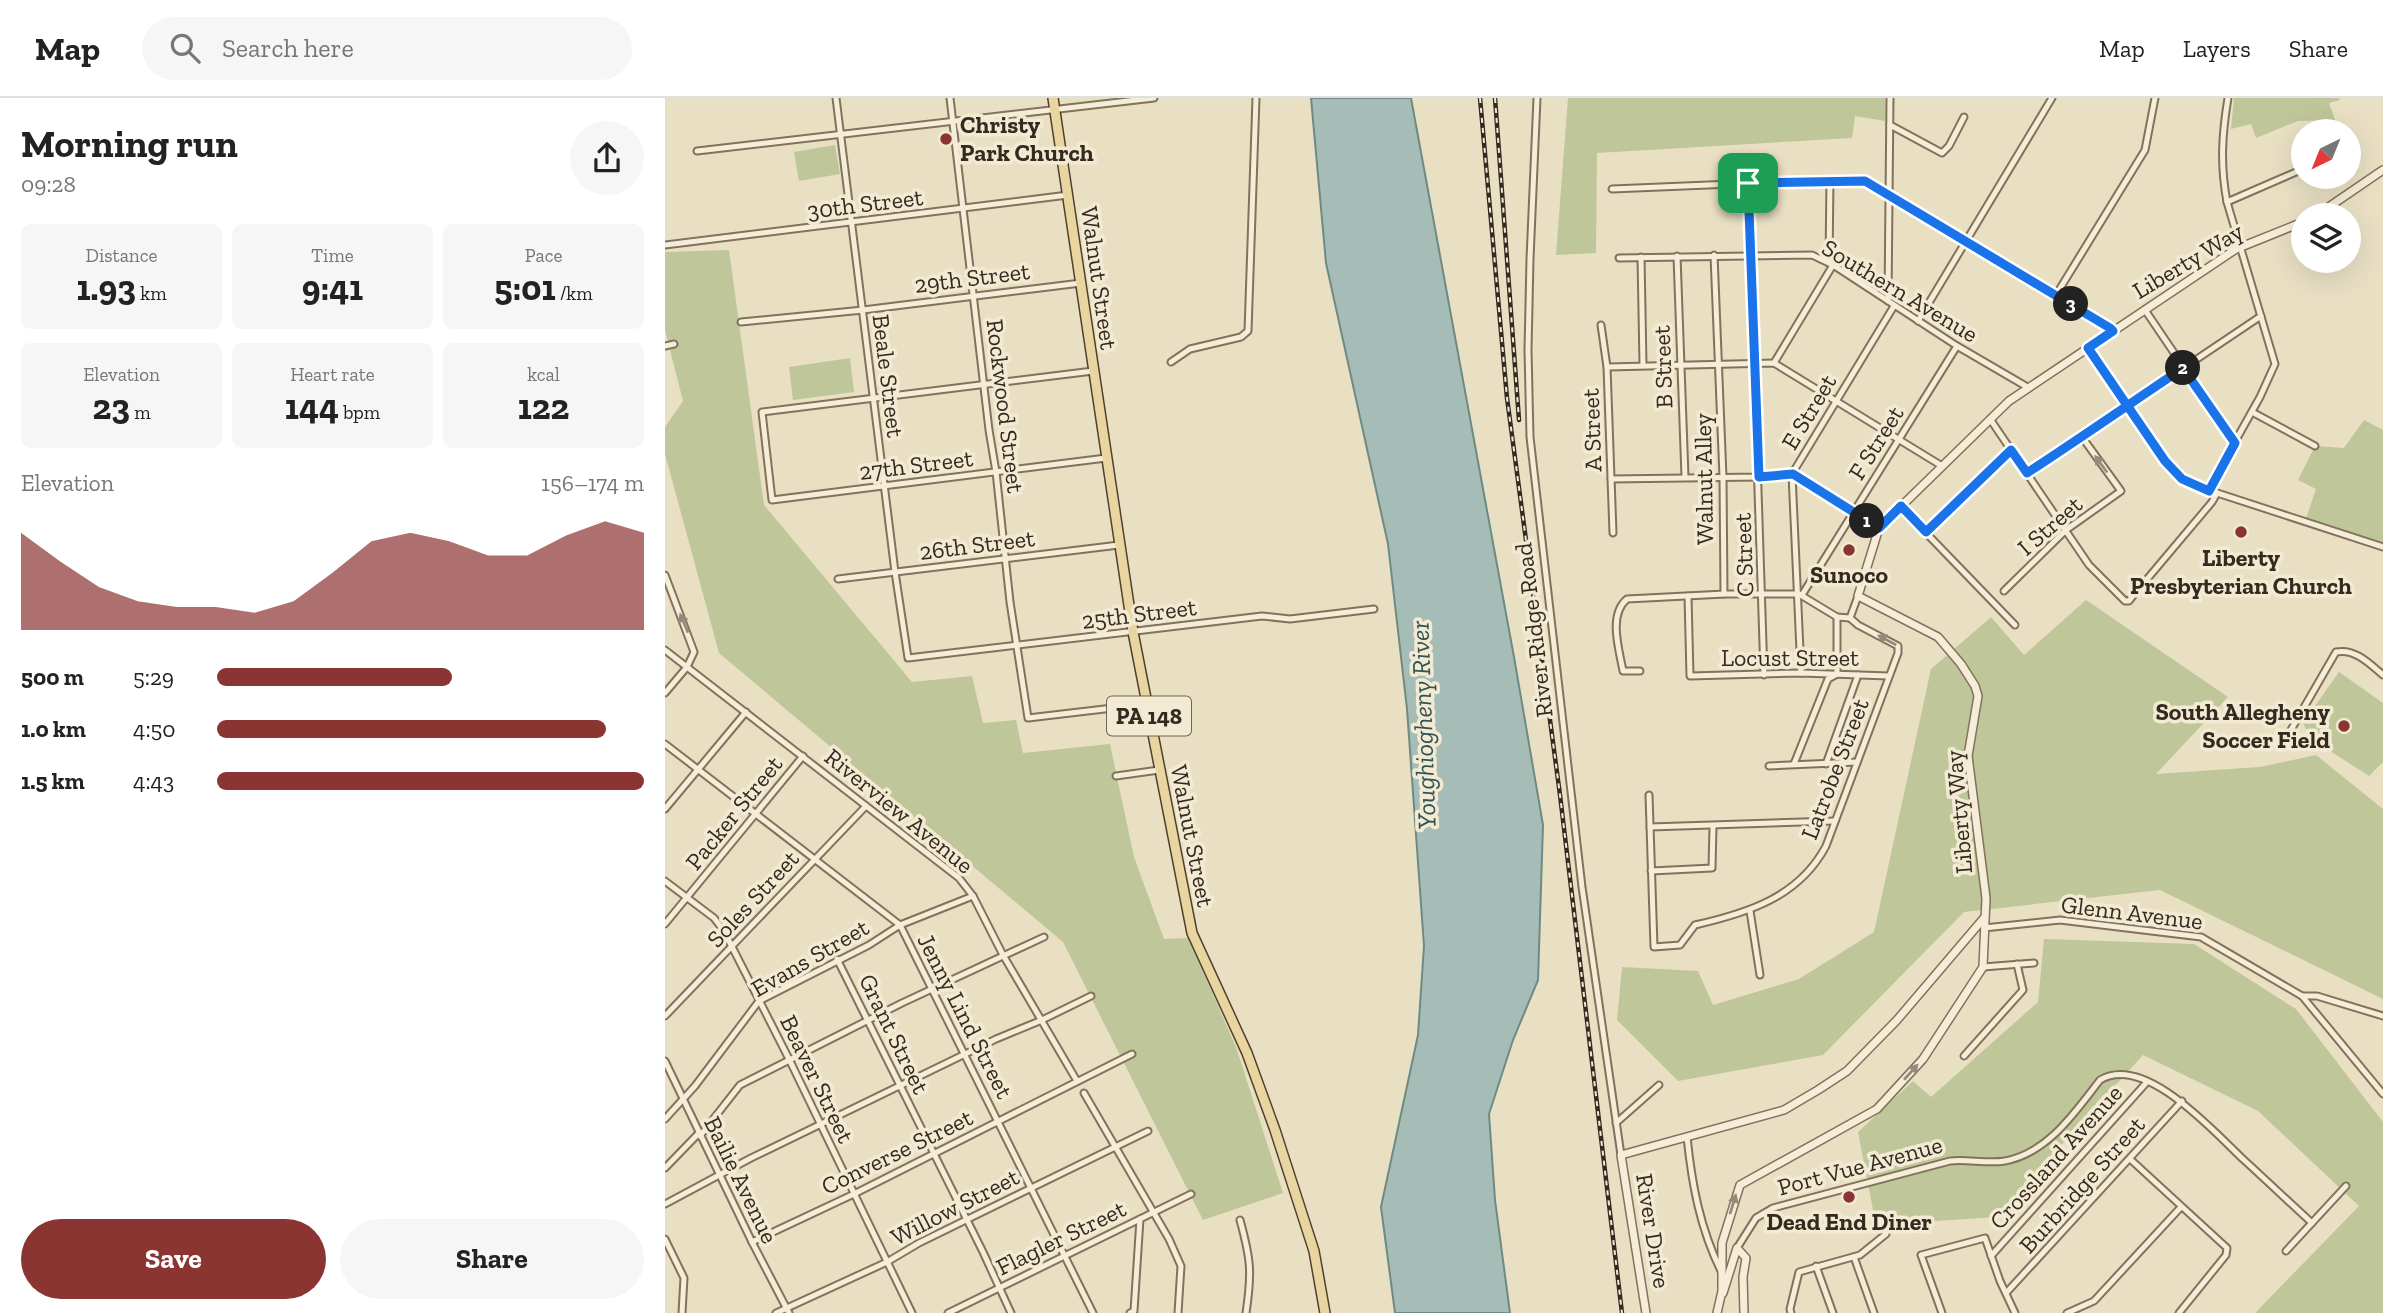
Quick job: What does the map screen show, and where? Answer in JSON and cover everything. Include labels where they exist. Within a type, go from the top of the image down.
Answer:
[{"type":"main road","name":"Walnut Street","points":[[1054,103],[1133,632],[1192,933],[1247,1053],[1275,1130],[1314,1251],[1325,1313]]},
{"type":"street","name":"Beale Street","points":[[836,98],[908,658]]},
{"type":"street","name":"Rockwood Street","points":[[950,98],[1005,559],[1028,718],[1147,704]]},
{"type":"street","points":[[697,151],[954,122],[1054,103],[1154,98]]},
{"type":"street","points":[[1171,362],[1190,349],[1241,337],[1248,331],[1256,98]]},
{"type":"street","name":"River Ridge Road","points":[[1537,98],[1530,259],[1530,437],[1582,887],[1621,1155]]},
{"type":"street","points":[[1888,301],[1890,98]]},
{"type":"street","points":[[1918,321],[2052,98]]},
{"type":"street","points":[[2056,295],[2145,150],[2155,98]]},
{"type":"street","points":[[2209,491],[2275,364],[2227,202],[2222,174],[2221,145],[2228,98]]},
{"type":"street","points":[[1889,125],[1942,153],[1949,146],[1964,117]]},
{"type":"street","points":[[2335,203],[2383,170]]},
{"type":"street","points":[[2227,202],[2291,174]]},
{"type":"street","points":[[1612,189],[1830,180],[1865,181],[2113,331]]},
{"type":"street","points":[[1774,362],[1831,264],[1830,180]]},
{"type":"street","name":"C Street","points":[[1748,183],[1764,675]]},
{"type":"street","name":"30th Street","points":[[665,245],[1068,195]]},
{"type":"street","name":"Liberty Way","points":[[1983,967],[1983,869],[1968,756],[1978,705],[1975,686],[1938,637],[1859,596],[1879,528],[2009,401],[2241,247],[2291,227]]},
{"type":"street","name":"Walnut Alley","points":[[1714,255],[1723,477],[1724,594]]},
{"type":"street","name":"Southern Avenue","points":[[1619,258],[1812,255],[1831,264],[1957,346],[2029,388]]},
{"type":"street","name":"B Street","points":[[1677,256],[1685,477]]},
{"type":"street","points":[[1641,257],[1643,365]]},
{"type":"street","name":"29th Street","points":[[741,322],[1081,283]]},
{"type":"street","name":"E Street","points":[[1801,673],[1800,594],[1793,474],[1894,306]]},
{"type":"street","points":[[2145,310],[2235,443]]},
{"type":"street","points":[[2027,473],[2261,316]]},
{"type":"street","name":"A Street","points":[[1601,325],[1607,367],[1613,533]]},
{"type":"street","points":[[665,346],[674,344]]},
{"type":"street","name":"F Street","points":[[1800,594],[1957,346]]},
{"type":"street","points":[[2088,348],[2126,407],[2182,479],[2209,491],[2383,547]]},
{"type":"street","points":[[1607,367],[1774,362],[1942,466]]},
{"type":"street","points":[[873,398],[1093,371]]},
{"type":"street","name":"27th Street","points":[[873,398],[762,412],[772,500],[1106,458]]},
{"type":"street","points":[[2252,412],[2315,446]]},
{"type":"street","points":[[1990,419],[2089,565],[2125,601],[2129,601],[2217,493]]},
{"type":"street","name":"I Street","points":[[2004,591],[2066,530],[2121,491],[2082,437]]},
{"type":"street","points":[[1926,532],[2011,450]]},
{"type":"street","points":[[1611,479],[1793,474],[1879,528]]},
{"type":"street","points":[[1901,506],[2015,625]]},
{"type":"street","name":"26th Street","points":[[838,579],[1119,545]]},
{"type":"street","points":[[665,579],[693,646],[693,658],[665,694]]},
{"type":"street","points":[[1640,671],[1623,671],[1617,613],[1627,599],[1724,594],[1800,594],[1837,617],[1850,618],[1859,596]]},
{"type":"street","name":"Locust Street","points":[[1688,596],[1690,676],[1801,673],[1889,676]]},
{"type":"street","name":"25th Street","points":[[908,658],[1262,616],[1290,619],[1374,608]]},
{"type":"street","points":[[1794,764],[1828,679],[1837,674],[1837,617]]},
{"type":"street","name":"Latrobe Street","points":[[1651,871],[1654,947],[1680,945],[1695,925],[1750,911],[1785,891],[1819,860],[1898,653],[1898,646],[1850,618]]},
{"type":"street","name":"Riverview Avenue","points":[[665,650],[959,878],[973,895],[1003,955],[1077,1082]]},
{"type":"street","points":[[2284,742],[2336,652],[2343,650],[2355,653],[2383,676]]},
{"type":"street","points":[[1826,764],[1859,675]]},
{"type":"street","points":[[665,809],[746,712]]},
{"type":"street","name":"Jenny Lind Street","points":[[665,744],[900,925],[1093,1313]]},
{"type":"street","name":"Packer Street","points":[[665,924],[803,756]]},
{"type":"street","points":[[1769,766],[1857,762]]},
{"type":"street","points":[[1116,776],[1159,770]]},
{"type":"street","points":[[1649,795],[1651,871],[1712,868],[1713,826]]},
{"type":"street","name":"Soles Street","points":[[665,1016],[866,806]]},
{"type":"street","points":[[1650,827],[1835,821]]},
{"type":"street","name":"Beaver Street","points":[[665,881],[717,921],[789,1059],[912,1313]]},
{"type":"street","name":"Evans Street","points":[[665,1119],[683,1100],[759,1001],[869,945],[900,925],[973,895]]},
{"type":"street","points":[[1750,911],[1760,975]]},
{"type":"street","points":[[1621,1155],[1784,1110],[1847,1071],[1897,1020],[1985,918]]},
{"type":"street","name":"Glenn Avenue","points":[[1985,928],[2060,920],[2201,937],[2302,996],[2317,996],[2383,1016]]},
{"type":"street","points":[[665,1168],[700,1135],[740,1085],[932,989],[1044,937]]},
{"type":"street","name":"Grant Street","points":[[837,959],[1011,1313]]},
{"type":"street","points":[[1717,1313],[1721,1298],[1722,1243],[1740,1185],[1877,1110],[1923,1059],[1983,967],[2034,963]]},
{"type":"street","points":[[1963,1056],[2023,990],[2017,964]]},
{"type":"street","points":[[665,1204],[720,1174],[965,1054],[1091,996]]},
{"type":"street","points":[[2302,996],[2383,1094]]},
{"type":"street","name":"Converse Street","points":[[752,1242],[854,1194],[1132,1054]]},
{"type":"street","name":"Bailie Avenue","points":[[665,1061],[752,1242],[788,1310]]},
{"type":"street","name":"Port Vue Avenue","points":[[1721,1298],[1737,1248],[1756,1218],[1773,1208],[1950,1161],[1997,1161],[2016,1158],[2058,1132],[2100,1080],[2107,1076],[2128,1076],[2147,1082],[2182,1101],[2312,1223]]},
{"type":"street","name":"Crossland Avenue","points":[[1991,1256],[2147,1082]]},
{"type":"street","points":[[1616,1123],[1659,1085]]},
{"type":"street","points":[[1084,1093],[1169,1239],[1181,1266],[1178,1313]]},
{"type":"street","name":"Burbridge Street","points":[[2007,1292],[2182,1101]]},
{"type":"street","name":"Willow Street","points":[[776,1313],[788,1310],[887,1262],[919,1243],[1148,1130]]},
{"type":"street","points":[[1687,1138],[1691,1184],[1701,1224],[1721,1271]]},
{"type":"street","name":"River Drive","points":[[1621,1155],[1646,1313]]},
{"type":"street","points":[[2130,1159],[2228,1251],[2179,1313]]},
{"type":"street","points":[[2286,1251],[2346,1186]]},
{"type":"street","name":"Flagler Street","points":[[948,1313],[1191,1194]]},
{"type":"street","points":[[2067,1313],[2089,1305],[2181,1207]]},
{"type":"street","points":[[1130,1313],[1134,1311],[1140,1219]]},
{"type":"street","points":[[1240,1220],[1252,1276],[1246,1313]]},
{"type":"street","points":[[1791,1313],[1799,1272],[1854,1257],[1885,1234]]},
{"type":"street","points":[[1942,1313],[1921,1255],[1985,1238],[2015,1313]]},
{"type":"street","points":[[665,1239],[684,1278],[683,1313]]},
{"type":"street","points":[[1737,1248],[1746,1258],[1743,1278],[1744,1313]]},
{"type":"street","points":[[1854,1257],[1874,1313]]},
{"type":"street","points":[[1816,1266],[1833,1313]]},
{"type":"street","points":[[2089,1305],[2091,1313]]},
{"type":"green space","points":[[1568,98],[1885,98],[1885,121],[1855,116],[1852,138],[1597,153],[1596,253],[1556,255]]},
{"type":"green space","points":[[2234,98],[2340,100],[2329,103],[2335,119],[2291,119],[2291,124],[2256,138],[2251,124],[2231,129]]},
{"type":"green space","points":[[835,145],[840,174],[799,181],[794,152]]},
{"type":"green space","points":[[729,250],[764,505],[912,682],[972,676],[983,723],[1016,720],[1023,753],[1110,744],[1134,857],[1164,939],[1188,938],[1236,1047],[1283,1193],[1203,1220],[1063,942],[719,653],[665,454],[665,427],[683,401],[665,330],[665,252]]},
{"type":"green space","points":[[850,358],[854,392],[793,400],[789,367]]},
{"type":"green space","points":[[2364,420],[2383,430],[2383,547],[2305,521],[2316,489],[2298,480],[2315,446],[2344,448]]},
{"type":"green space","points":[[2086,600],[2228,697],[2156,774],[2260,767],[2316,755],[2383,809],[2383,999],[2160,890],[1964,912],[1823,1055],[1678,1081],[1617,1020],[1622,967],[1698,971],[1713,1005],[1799,979],[1874,932],[1931,669],[1991,617],[2024,655]]},
{"type":"green space","name":"South Allegheny Soccer Field","points":[[2339,672],[2383,703],[2383,762],[2369,776],[2322,745],[2303,723]]},
{"type":"green space","points":[[2044,939],[2194,944],[2296,1009],[2383,1122],[2383,1313],[2255,1313],[2359,1206],[2258,1111],[2143,1055],[1996,1217],[1876,1225],[1858,1132],[1913,1081],[1931,1097],[2038,1002]]},
{"type":"water","name":"Youghiogheny River","points":[[1311,98],[1411,98],[1543,825],[1538,980],[1513,1040],[1489,1114],[1495,1200],[1510,1313],[1395,1313],[1381,1207],[1418,1035],[1424,946],[1407,709],[1388,544],[1326,263]]},
{"type":"railway","points":[[1480,98],[1507,398],[1560,795],[1622,1313]]},
{"type":"railway","points":[[1495,98],[1519,420]]},
{"type":"place","name":"Christy Park Church","points":[[946,139]]},
{"type":"place","name":"Liberty Presbyterian Church","points":[[2241,532]]},
{"type":"place","name":"Sunoco","points":[[1849,550]]},
{"type":"place","name":"South Allegheny Soccer Field","points":[[2344,726]]},
{"type":"place","name":"Dead End Diner","points":[[1849,1197]]},
{"type":"route","points":[[1748,183],[1759,477],[1793,474],[1879,528],[1901,506],[1926,532],[2011,450],[2027,473],[2082,437],[2126,407],[2183,368],[2235,443],[2209,491],[2175,473],[2126,407],[2088,348],[2113,331],[2110,328],[1865,181],[1857,179],[1748,183]]}]
